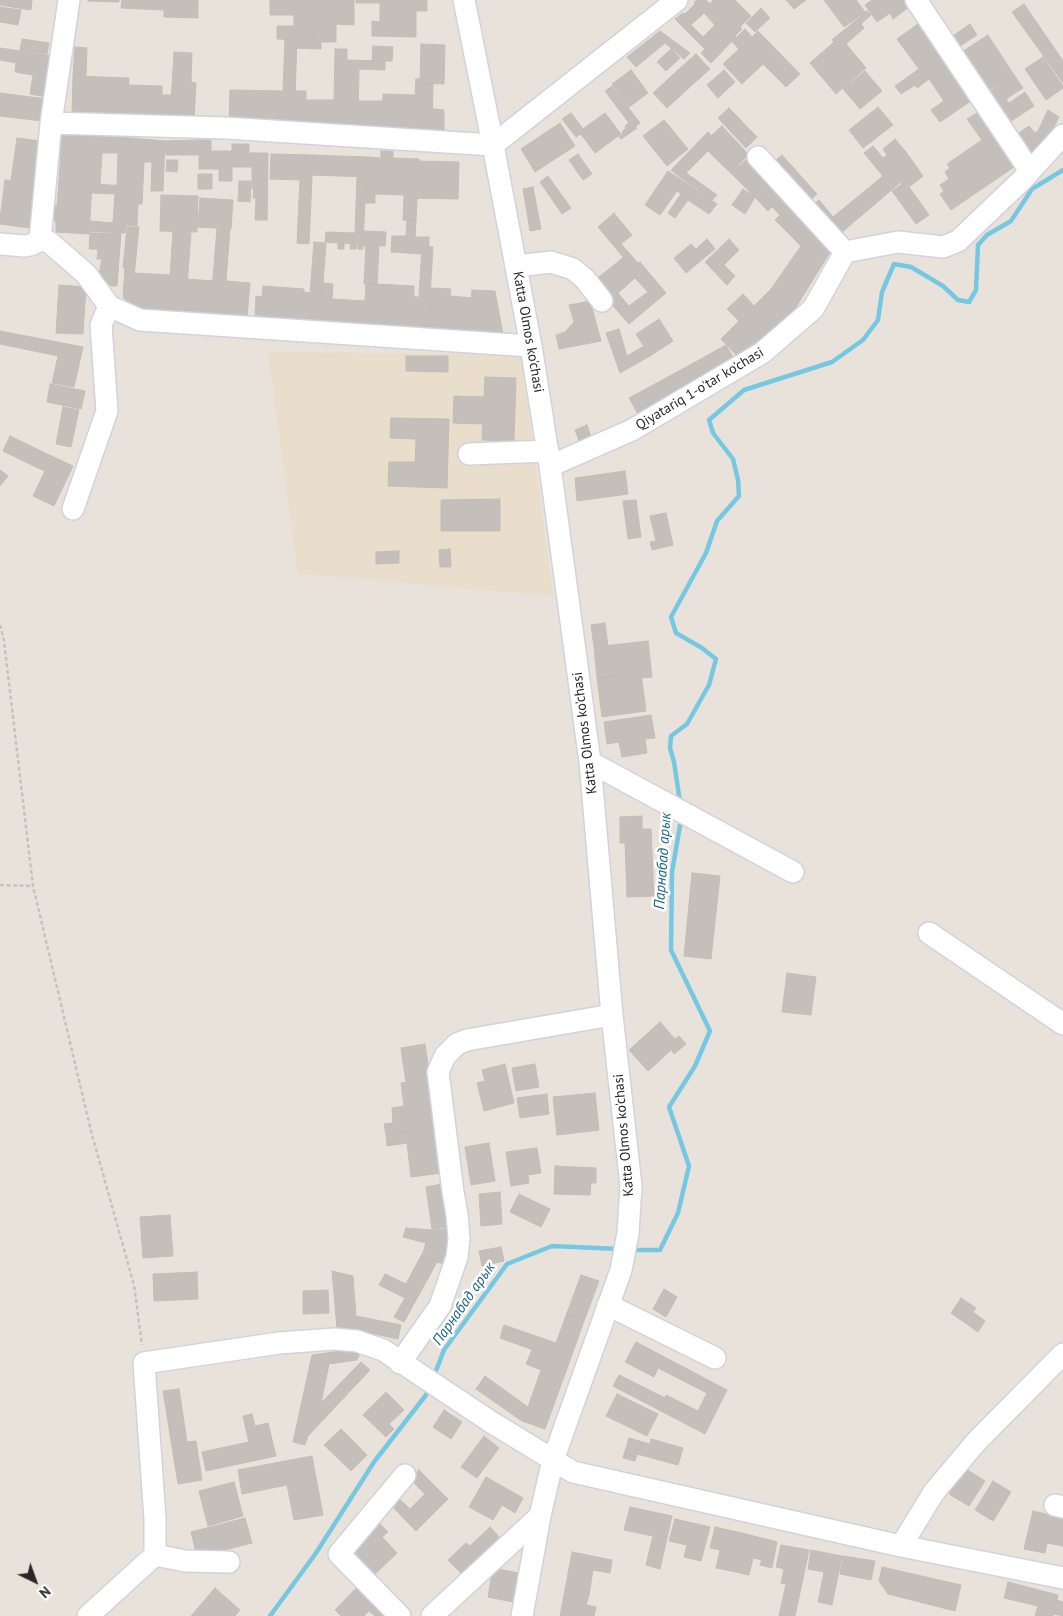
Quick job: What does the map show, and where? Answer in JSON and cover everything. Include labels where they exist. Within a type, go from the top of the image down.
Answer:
[{"type":"street","points":[[40,240],[52,123],[68,0]]},
{"type":"street","name":"Katta Olmos ko'chasi","points":[[464,0],[531,346],[549,458],[590,762],[612,1015],[631,1186],[628,1233],[620,1270],[553,1460],[540,1516],[522,1616]]},
{"type":"street","points":[[52,123],[226,128],[493,145],[677,0]]},
{"type":"street","points":[[916,0],[1030,171]]},
{"type":"street","points":[[758,157],[845,252],[898,242],[943,247],[958,241],[1023,179],[1063,135]]},
{"type":"street","points":[[0,244],[25,246],[40,240],[49,242],[86,274],[109,306],[140,320],[531,346]]},
{"type":"street","name":"Qiyatariq 1-o'tar ko'chasi","points":[[549,458],[632,430],[762,353],[813,309],[845,252]]},
{"type":"street","points":[[516,266],[551,262],[573,269],[585,279],[602,301]]},
{"type":"street","points":[[73,509],[107,411],[101,324],[109,306]]},
{"type":"street","points":[[468,454],[549,458]]},
{"type":"street","points":[[590,762],[793,872]]},
{"type":"street","points":[[929,933],[1063,1024]]},
{"type":"street","points":[[400,1363],[440,1306],[457,1257],[459,1239],[457,1215],[438,1072],[445,1056],[457,1044],[467,1040],[612,1015]]},
{"type":"street","points":[[608,1305],[715,1358]]},
{"type":"street","points":[[88,1616],[156,1555],[144,1363],[279,1343],[334,1339],[357,1341],[383,1350],[431,1383],[573,1472],[901,1546],[1063,1578]]},
{"type":"street","points":[[901,1546],[934,1492],[976,1442],[1063,1354]]},
{"type":"street","points":[[400,1616],[339,1554],[405,1475]]},
{"type":"street","points":[[432,1616],[540,1516]]},
{"type":"street","points":[[156,1555],[185,1561],[229,1562]]},
{"type":"path","points":[[0,624],[4,641],[33,886],[91,1131],[134,1284],[144,1363]]},
{"type":"path","points":[[0,885],[33,886]]},
{"type":"shaded area","points":[[268,352],[521,354],[553,596],[298,574]]},
{"type":"building","points":[[0,0],[32,0],[31,10],[0,5]]},
{"type":"building","points":[[119,0],[119,2],[88,1]]},
{"type":"building","points":[[122,0],[198,0],[198,18],[164,17],[164,10],[121,8]]},
{"type":"building","points":[[270,0],[316,0],[315,40],[277,39],[277,26],[294,26],[294,15],[270,15]]},
{"type":"building","points":[[316,0],[354,0],[354,25],[336,24],[336,42],[321,42],[321,49],[296,48],[297,39],[315,40]]},
{"type":"building","points":[[356,0],[370,0],[370,3],[356,3]]},
{"type":"building","points":[[370,0],[427,0],[427,11],[416,11],[416,37],[372,36],[372,21],[380,22],[380,3],[370,3]]},
{"type":"building","points":[[697,0],[706,0],[723,17],[715,25],[722,32],[705,49],[675,19],[683,13],[685,14]],"holes":[[[704,13],[715,25],[703,37],[691,25]]]},
{"type":"building","points":[[713,0],[735,0],[751,16],[743,24],[730,11],[723,17],[710,4]]},
{"type":"building","points":[[786,0],[806,0],[794,9]]},
{"type":"building","points":[[824,0],[856,0],[865,12],[844,27]]},
{"type":"building","points":[[872,0],[904,0],[909,7],[893,19],[890,13],[877,22],[865,5]]},
{"type":"building","points":[[1024,4],[1063,61],[1063,83],[1012,12]]},
{"type":"building","points":[[0,7],[21,10],[18,25],[0,22]]},
{"type":"building","points":[[761,8],[770,18],[755,32],[746,23]]},
{"type":"building","points":[[730,11],[743,24],[740,27],[742,29],[735,36],[731,31],[734,28],[723,17]]},
{"type":"building","points":[[867,11],[871,15],[861,24],[864,28],[846,44],[866,68],[836,94],[810,63],[834,42],[832,40]]},
{"type":"building","points":[[723,17],[734,28],[731,31],[736,37],[711,63],[701,53],[722,32],[715,25]]},
{"type":"building","points":[[918,24],[940,54],[919,69],[897,39]]},
{"type":"building","points":[[970,24],[977,35],[954,50],[947,40]]},
{"type":"building","points":[[745,29],[752,37],[758,31],[800,74],[786,87],[763,64],[742,84],[723,64],[739,49],[732,42]]},
{"type":"building","points":[[660,31],[690,53],[684,59],[665,43],[636,67],[627,57]]},
{"type":"building","points":[[988,35],[1014,75],[983,94],[957,55]]},
{"type":"building","points":[[22,39],[49,43],[47,54],[20,50]]},
{"type":"building","points":[[285,39],[297,39],[294,126],[229,124],[230,90],[283,91]]},
{"type":"building","points":[[421,44],[445,45],[444,84],[420,83]]},
{"type":"building","points":[[373,46],[393,47],[392,61],[372,61]]},
{"type":"building","points":[[75,47],[87,48],[86,76],[73,76]]},
{"type":"building","points":[[0,48],[52,56],[46,97],[30,94],[33,75],[15,72],[16,63],[0,60]]},
{"type":"building","points":[[335,49],[347,49],[347,60],[385,61],[385,70],[359,69],[358,127],[294,126],[295,91],[306,91],[306,100],[334,100]]},
{"type":"building","points":[[671,49],[680,58],[666,71],[657,62]]},
{"type":"building","points":[[174,52],[192,53],[191,82],[196,83],[194,121],[170,120]]},
{"type":"building","points":[[696,54],[710,69],[692,85],[678,70]]},
{"type":"building","points":[[940,54],[971,101],[940,122],[931,110],[944,101],[929,79],[917,88],[915,85],[901,94],[895,86]]},
{"type":"building","points":[[1043,57],[1063,86],[1063,88],[1046,100],[1025,69]]},
{"type":"building","points":[[631,70],[648,93],[629,107],[612,84]]},
{"type":"building","points":[[678,70],[692,85],[667,108],[653,93]]},
{"type":"building","points":[[724,70],[735,82],[718,98],[707,85]]},
{"type":"building","points":[[865,71],[882,91],[860,109],[843,89]]},
{"type":"building","points":[[1014,75],[1023,88],[1006,99],[1009,103],[1025,92],[1034,106],[1005,125],[985,95]]},
{"type":"building","points":[[73,76],[129,78],[127,120],[72,118]]},
{"type":"building","points":[[416,79],[420,79],[420,83],[433,84],[432,129],[382,128],[383,94],[415,95]]},
{"type":"building","points":[[128,85],[162,86],[162,95],[172,95],[170,120],[127,118]]},
{"type":"building","points":[[612,86],[640,123],[635,127],[637,128],[621,139],[619,137],[623,134],[625,126],[629,123],[605,91]]},
{"type":"building","points":[[0,93],[46,99],[43,121],[0,116]]},
{"type":"building","points":[[359,101],[383,101],[382,128],[358,127]]},
{"type":"building","points":[[878,107],[893,125],[863,148],[849,130]]},
{"type":"building","points":[[729,108],[757,137],[746,148],[718,118]]},
{"type":"building","points":[[433,109],[444,110],[444,130],[432,129]]},
{"type":"building","points":[[1048,110],[1059,117],[1046,142],[1027,157],[1013,137],[1029,126],[1035,133],[1038,131]]},
{"type":"building","points":[[571,113],[583,129],[605,113],[621,134],[595,153],[581,134],[576,137],[562,119]]},
{"type":"building","points":[[977,113],[1014,167],[951,210],[940,194],[944,191],[940,185],[949,179],[945,172],[950,168],[947,164],[982,140],[967,119]]},
{"type":"building","points":[[664,120],[688,149],[667,166],[643,136]]},
{"type":"building","points":[[560,123],[575,146],[535,172],[521,149]]},
{"type":"building","points":[[722,126],[749,155],[739,164],[712,135]]},
{"type":"building","points":[[708,132],[712,137],[708,151],[681,178],[671,170]]},
{"type":"building","points":[[62,134],[130,138],[128,186],[117,185],[118,153],[102,153],[100,184],[59,182]]},
{"type":"building","points":[[712,135],[739,166],[746,160],[758,175],[745,187],[708,151]]},
{"type":"building","points":[[17,138],[40,141],[34,183],[11,180]]},
{"type":"building","points":[[130,138],[165,141],[163,191],[151,191],[152,162],[144,162],[142,204],[138,204],[137,226],[126,225]]},
{"type":"building","points":[[895,139],[906,152],[888,165],[901,182],[835,238],[809,208],[819,200],[833,217],[883,176],[864,153],[873,146],[883,158],[887,155],[883,149]]},
{"type":"building","points":[[199,140],[211,140],[211,151],[232,151],[232,181],[219,181],[219,169],[199,169]]},
{"type":"building","points":[[199,140],[199,155],[166,155],[165,141]]},
{"type":"building","points":[[232,144],[249,144],[249,153],[268,153],[267,220],[255,220],[256,198],[253,198],[252,167],[232,167]]},
{"type":"building","points":[[381,151],[393,151],[393,158],[419,159],[416,221],[403,220],[404,195],[375,194],[375,203],[365,203],[367,157],[381,158]]},
{"type":"building","points":[[906,152],[923,176],[909,187],[929,215],[916,224],[892,191],[902,184],[888,165]]},
{"type":"building","points":[[271,154],[313,155],[309,244],[297,243],[300,180],[270,179]]},
{"type":"building","points":[[578,154],[592,174],[583,180],[569,160]]},
{"type":"building","points":[[313,155],[367,157],[366,177],[312,175]]},
{"type":"building","points":[[782,155],[817,194],[806,204],[770,165]]},
{"type":"building","points":[[167,160],[178,160],[177,172],[166,171]]},
{"type":"building","points":[[418,161],[459,162],[458,199],[417,198]]},
{"type":"building","points":[[668,171],[717,204],[709,214],[688,200],[675,218],[668,213],[681,194],[677,191],[660,215],[645,205]]},
{"type":"building","points":[[686,173],[717,195],[712,200],[681,178]]},
{"type":"building","points":[[198,174],[212,174],[212,189],[198,189]]},
{"type":"building","points":[[758,175],[815,233],[801,246],[775,220],[780,215],[772,207],[768,211],[745,187]]},
{"type":"building","points":[[548,176],[571,208],[562,214],[540,182]]},
{"type":"building","points":[[357,177],[366,177],[363,245],[366,246],[363,246],[363,249],[358,249],[357,243],[356,249],[350,249],[351,244],[344,243],[344,249],[338,249],[338,243],[325,242],[326,232],[355,233]]},
{"type":"building","points":[[5,180],[34,183],[29,228],[0,224]]},
{"type":"building","points":[[239,181],[251,181],[250,202],[238,201]]},
{"type":"building","points":[[59,182],[92,184],[89,234],[56,232],[56,221],[49,220],[50,206],[57,206]]},
{"type":"building","points":[[92,184],[128,186],[125,233],[89,231],[90,221],[113,223],[115,194],[92,193]]},
{"type":"building","points":[[533,187],[541,229],[530,231],[523,189]]},
{"type":"building","points":[[743,189],[755,197],[745,214],[732,205]]},
{"type":"building","points":[[161,195],[198,196],[197,232],[160,231]]},
{"type":"building","points":[[200,198],[233,200],[231,229],[198,227]]},
{"type":"building","points":[[614,213],[632,235],[621,244],[629,253],[623,257],[598,227]]},
{"type":"building","points":[[407,220],[416,221],[415,237],[429,237],[429,246],[422,246],[421,254],[391,252],[392,236],[406,236]]},
{"type":"building","points":[[127,227],[139,227],[131,306],[123,297],[125,268],[123,268]]},
{"type":"building","points":[[217,229],[230,230],[226,281],[250,283],[247,317],[210,314]]},
{"type":"building","points":[[364,231],[386,232],[385,246],[363,245]]},
{"type":"building","points":[[173,232],[191,233],[185,313],[131,308],[134,273],[170,275]]},
{"type":"building","points":[[90,233],[121,233],[117,286],[111,286],[99,275],[102,259],[97,259],[98,249],[89,249]]},
{"type":"building","points":[[815,233],[832,249],[793,312],[771,289],[801,246]]},
{"type":"building","points":[[707,239],[715,249],[686,273],[674,258],[691,244],[696,249]]},
{"type":"building","points":[[729,239],[739,250],[724,265],[735,276],[727,285],[705,262]]},
{"type":"building","points":[[314,242],[326,243],[320,322],[262,318],[262,315],[255,315],[256,296],[262,297],[263,286],[304,289],[304,292],[310,293]]},
{"type":"building","points":[[366,245],[379,245],[377,285],[364,284]]},
{"type":"building","points":[[422,246],[433,247],[428,329],[374,326],[377,284],[414,286],[414,297],[419,297]]},
{"type":"building","points":[[629,253],[638,263],[603,292],[594,281]]},
{"type":"building","points":[[640,262],[666,293],[629,324],[602,293],[611,285],[629,306],[648,292],[635,278],[637,269],[634,266]]},
{"type":"building","points":[[634,266],[637,269],[635,278],[618,293],[611,285]]},
{"type":"building","points":[[187,279],[213,281],[210,318],[185,313]]},
{"type":"building","points":[[323,283],[333,284],[332,299],[365,301],[366,284],[377,285],[374,326],[320,322]]},
{"type":"building","points":[[59,285],[86,287],[83,334],[56,333]]},
{"type":"building","points":[[431,288],[451,289],[450,296],[472,298],[469,334],[428,329]]},
{"type":"building","points":[[771,289],[793,312],[741,360],[721,339],[739,321],[727,309],[743,294],[754,306]]},
{"type":"building","points":[[472,290],[495,291],[503,334],[469,334]]},
{"type":"building","points":[[590,301],[601,341],[559,349],[556,335],[565,332],[574,322],[569,305]]},
{"type":"building","points":[[659,319],[673,341],[650,356],[636,334]]},
{"type":"building","points":[[619,329],[627,356],[644,346],[650,356],[620,373],[606,333]]},
{"type":"building","points":[[0,331],[83,347],[74,387],[52,383],[58,356],[0,344]]},
{"type":"building","points":[[726,345],[737,364],[700,384],[690,365]]},
{"type":"building","points":[[406,356],[448,356],[448,372],[406,371]]},
{"type":"building","points":[[690,365],[699,381],[638,414],[629,398]]},
{"type":"building","points":[[485,377],[516,378],[514,441],[482,440],[483,424],[453,423],[454,396],[484,397]]},
{"type":"building","points":[[50,384],[85,391],[81,409],[47,402]]},
{"type":"building","points":[[63,407],[79,410],[71,447],[56,444]]},
{"type":"building","points":[[391,418],[449,419],[447,488],[388,486],[389,462],[415,462],[416,439],[390,438]]},
{"type":"building","points":[[587,425],[591,437],[579,441],[575,430]]},
{"type":"building","points":[[10,436],[43,452],[36,467],[3,451]]},
{"type":"building","points":[[43,452],[73,466],[54,506],[33,496],[45,471],[36,467]]},
{"type":"building","points":[[0,470],[8,476],[0,486]]},
{"type":"building","points":[[625,471],[628,494],[577,501],[575,478]]},
{"type":"building","points":[[500,499],[500,531],[441,531],[441,500]]},
{"type":"building","points":[[636,500],[641,537],[628,539],[623,501]]},
{"type":"building","points":[[666,513],[673,545],[652,550],[650,542],[656,541],[650,516]]},
{"type":"building","points":[[450,549],[451,567],[440,567],[439,550]]},
{"type":"building","points":[[399,551],[399,563],[376,564],[376,552]]},
{"type":"building","points":[[605,623],[608,646],[594,647],[591,625]]},
{"type":"building","points":[[648,641],[652,677],[642,678],[641,673],[597,678],[594,647]]},
{"type":"building","points":[[641,673],[646,711],[602,717],[597,678]]},
{"type":"building","points":[[651,715],[655,738],[645,739],[647,753],[622,757],[619,742],[607,744],[604,722]]},
{"type":"building","points":[[642,816],[642,829],[651,829],[654,896],[627,897],[625,843],[620,843],[620,817]]},
{"type":"building","points":[[692,873],[720,876],[711,959],[684,956]]},
{"type":"building","points":[[787,973],[816,977],[811,1015],[782,1012]]},
{"type":"building","points":[[660,1022],[675,1039],[679,1036],[686,1044],[674,1054],[671,1050],[648,1071],[629,1050]]},
{"type":"building","points":[[425,1044],[430,1079],[406,1083],[401,1048]]},
{"type":"building","points":[[505,1064],[514,1103],[484,1111],[477,1083],[485,1081],[482,1070]]},
{"type":"building","points":[[535,1064],[539,1087],[516,1091],[512,1068]]},
{"type":"building","points":[[430,1079],[436,1128],[386,1135],[384,1124],[393,1123],[392,1108],[404,1106],[401,1083]]},
{"type":"building","points":[[595,1093],[599,1130],[557,1135],[553,1097]]},
{"type":"building","points":[[547,1094],[549,1114],[520,1118],[517,1098]]},
{"type":"building","points":[[436,1128],[442,1173],[411,1177],[407,1143],[387,1146],[386,1135]]},
{"type":"building","points":[[489,1143],[495,1181],[471,1185],[465,1147]]},
{"type":"building","points":[[537,1148],[541,1173],[528,1175],[529,1183],[511,1186],[506,1152]]},
{"type":"building","points":[[555,1166],[596,1168],[596,1183],[591,1183],[590,1195],[554,1194]]},
{"type":"building","points":[[447,1183],[453,1226],[432,1229],[426,1187]]},
{"type":"building","points":[[500,1192],[502,1224],[481,1226],[479,1194]]},
{"type":"building","points":[[519,1194],[550,1209],[541,1227],[510,1212]]},
{"type":"building","points":[[170,1215],[173,1256],[143,1258],[140,1217]]},
{"type":"building","points":[[406,1228],[432,1230],[454,1228],[444,1264],[423,1253],[426,1243],[403,1237]]},
{"type":"building","points":[[501,1247],[504,1261],[482,1266],[479,1251]]},
{"type":"building","points":[[422,1254],[437,1262],[404,1322],[394,1317],[405,1298],[379,1285],[385,1274],[406,1284]]},
{"type":"building","points":[[332,1271],[353,1276],[356,1316],[401,1325],[398,1339],[347,1328],[337,1329]]},
{"type":"building","points":[[197,1272],[198,1299],[154,1301],[153,1274]]},
{"type":"building","points":[[581,1275],[599,1281],[584,1321],[567,1313]]},
{"type":"building","points":[[664,1289],[677,1297],[666,1317],[653,1309]]},
{"type":"building","points":[[328,1290],[329,1313],[303,1314],[303,1291]]},
{"type":"building","points":[[961,1298],[976,1308],[973,1312],[985,1321],[978,1332],[951,1313]]},
{"type":"building","points":[[567,1313],[584,1321],[569,1363],[500,1338],[504,1325],[556,1343]]},
{"type":"building","points":[[636,1342],[727,1390],[705,1434],[613,1386],[619,1375],[665,1398],[666,1395],[698,1411],[707,1393],[658,1368],[654,1377],[625,1362]]},
{"type":"building","points":[[362,1348],[357,1360],[329,1364],[321,1403],[361,1362],[370,1370],[308,1436],[305,1445],[293,1442],[312,1355]]},
{"type":"building","points":[[532,1350],[569,1363],[545,1429],[522,1421],[476,1389],[485,1376],[528,1407],[541,1370],[526,1364]]},
{"type":"building","points":[[179,1389],[187,1442],[196,1441],[202,1480],[178,1484],[163,1391]]},
{"type":"building","points":[[386,1392],[404,1410],[389,1424],[394,1429],[386,1437],[363,1415]]},
{"type":"building","points":[[617,1394],[658,1414],[647,1436],[606,1416]]},
{"type":"building","points":[[444,1410],[462,1422],[451,1439],[433,1427]]},
{"type":"building","points":[[252,1414],[255,1426],[268,1423],[276,1456],[253,1461],[243,1416]]},
{"type":"building","points":[[341,1429],[367,1455],[351,1471],[324,1445]]},
{"type":"building","points":[[484,1436],[499,1448],[477,1478],[461,1467]]},
{"type":"building","points":[[629,1438],[650,1444],[651,1439],[683,1448],[678,1465],[637,1454],[635,1461],[623,1458]]},
{"type":"building","points":[[249,1442],[253,1461],[206,1471],[202,1452]]},
{"type":"building","points":[[312,1456],[323,1515],[294,1520],[287,1485],[242,1494],[238,1470]]},
{"type":"building","points":[[966,1469],[985,1481],[969,1506],[949,1494]]},
{"type":"building","points":[[419,1470],[448,1499],[416,1531],[387,1501],[394,1494],[410,1509],[425,1494],[410,1479]]},
{"type":"building","points":[[486,1477],[523,1498],[515,1513],[502,1505],[493,1520],[469,1507]]},
{"type":"building","points":[[993,1481],[1011,1492],[993,1521],[975,1510]]},
{"type":"building","points":[[234,1482],[243,1516],[208,1526],[199,1491]]},
{"type":"building","points":[[630,1507],[672,1516],[660,1569],[646,1565],[653,1536],[624,1530]]},
{"type":"building","points":[[1033,1511],[1063,1518],[1063,1546],[1047,1543],[1045,1553],[1024,1549]]},
{"type":"building","points":[[245,1518],[252,1543],[197,1557],[191,1532]]},
{"type":"building","points":[[675,1519],[710,1527],[701,1561],[684,1557],[687,1545],[669,1541]]},
{"type":"building","points":[[379,1523],[388,1532],[382,1537],[397,1553],[373,1576],[350,1553]]},
{"type":"building","points":[[490,1527],[504,1542],[466,1578],[448,1560],[466,1543],[470,1546]]},
{"type":"building","points":[[715,1527],[746,1534],[736,1572],[716,1568],[720,1550],[710,1548]]},
{"type":"building","points":[[746,1534],[777,1542],[772,1568],[760,1565],[762,1560],[753,1558],[749,1575],[736,1572]]},
{"type":"building","points":[[781,1545],[809,1550],[795,1616],[779,1616],[786,1584],[781,1583],[784,1569],[776,1567]]},
{"type":"building","points":[[811,1550],[842,1556],[832,1605],[818,1602],[824,1572],[808,1569]]},
{"type":"building","points":[[572,1552],[612,1560],[610,1573],[593,1570],[589,1595],[565,1590]]},
{"type":"building","points":[[843,1556],[875,1561],[871,1580],[840,1574]]},
{"type":"building","points":[[882,1567],[961,1585],[955,1611],[888,1594],[879,1581]]},
{"type":"building","points":[[493,1568],[518,1573],[513,1602],[488,1597]]},
{"type":"building","points":[[1008,1582],[1058,1595],[1053,1616],[1035,1616],[1038,1606],[1004,1598]]},
{"type":"building","points":[[360,1584],[394,1616],[375,1616],[369,1611],[364,1616],[341,1616],[335,1610]]},
{"type":"building","points":[[215,1588],[240,1610],[235,1616],[191,1616]]},
{"type":"building","points":[[565,1590],[589,1595],[586,1605],[596,1607],[594,1616],[560,1616]]},
{"type":"building","points":[[1057,1600],[1063,1602],[1063,1616],[1054,1614]]},
{"type":"waterway","name":"Парнабад арык","points":[[680,802],[670,748],[671,736],[687,724],[709,685],[716,659],[702,648],[676,633],[671,617],[706,553],[717,521],[739,496],[738,480],[733,459],[713,433],[709,420],[744,390],[832,362],[863,340],[878,320],[882,292],[894,264],[911,267],[943,286],[958,300],[969,302],[976,290],[978,245],[987,235],[1011,221],[1032,189],[1063,170]]},
{"type":"waterway","name":"Парнабад арык","points":[[632,1250],[660,1250],[678,1213],[689,1166],[669,1107],[695,1066],[710,1031],[671,950],[672,872],[681,820]]},
{"type":"waterway","name":"Парнабад арык","points":[[434,1376],[444,1350],[507,1264],[552,1246],[619,1249]]},
{"type":"waterway","name":"Парнабад арык","points":[[270,1616],[316,1553],[374,1462],[426,1395],[429,1387]]}]
